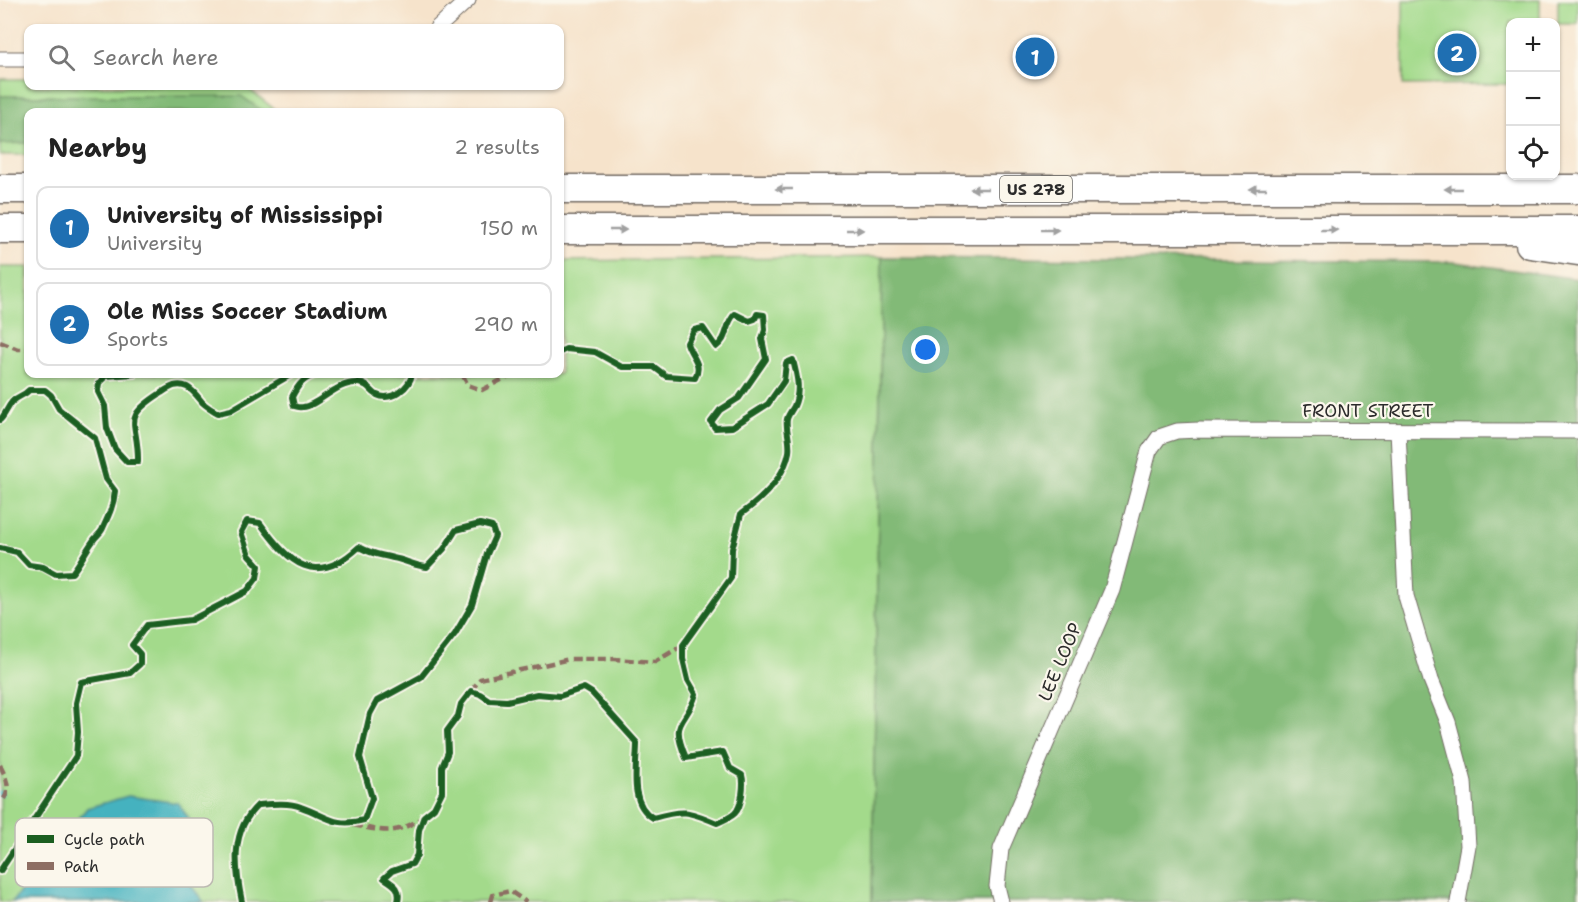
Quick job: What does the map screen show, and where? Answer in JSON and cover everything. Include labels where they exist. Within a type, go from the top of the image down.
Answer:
[{"type":"highway","points":[[1512,189],[1578,174]]},
{"type":"highway","points":[[0,189],[24,189]]},
{"type":"highway","name":"US 278","points":[[564,189],[1578,189]]},
{"type":"highway","points":[[0,229],[24,229]]},
{"type":"highway","points":[[564,230],[1578,230]]},
{"type":"highway","points":[[1420,230],[1578,251]]},
{"type":"street","points":[[441,24],[468,0]]},
{"type":"street","points":[[0,59],[24,58]]},
{"type":"street","name":"FRONT STREET","points":[[1159,437],[1177,431],[1199,430],[1578,431]]},
{"type":"street","points":[[1398,431],[1406,596],[1431,680],[1448,722],[1464,782],[1468,846],[1458,902]]},
{"type":"street","name":"LEE LOOP","points":[[1001,902],[997,886],[1001,849],[1112,590],[1149,451],[1159,437]]},
{"type":"green space","points":[[1403,0],[1540,0],[1540,18],[1506,18],[1506,84],[1403,85]]},
{"type":"green space","points":[[1558,0],[1578,0],[1578,24],[1560,24],[1560,18],[1558,18]]},
{"type":"green space","points":[[0,79],[24,79],[24,90],[250,90],[273,108],[24,108],[24,155],[0,155]]},
{"type":"green space","points":[[0,96],[241,96],[258,108],[24,108],[24,143],[0,144]]},
{"type":"green space","points":[[882,257],[872,902],[0,902],[0,267],[24,267],[24,378],[564,378],[564,261]]},
{"type":"green space","points":[[882,257],[1455,262],[1578,279],[1578,902],[872,902]]},
{"type":"water","points":[[128,796],[178,803],[188,818],[79,818],[87,808]]},
{"type":"water","points":[[24,887],[192,887],[204,902],[12,902]]},
{"type":"marked path","points":[[0,342],[24,349]]},
{"type":"marked path","points":[[464,378],[468,385],[482,390],[505,378]]},
{"type":"marked path","points":[[471,691],[480,679],[570,659],[655,662],[683,645]]},
{"type":"marked path","points":[[0,765],[8,787],[6,796],[0,800]]},
{"type":"marked path","points":[[353,825],[396,830],[421,818]]},
{"type":"marked path","points":[[491,902],[493,895],[510,891],[526,902]]},
{"type":"cycle path","points":[[398,902],[399,893],[396,887],[384,878],[392,871],[412,864],[417,855],[419,830],[424,816],[434,808],[442,792],[442,767],[448,752],[447,731],[458,716],[461,704],[471,691],[489,700],[507,701],[537,694],[560,696],[584,688],[592,693],[637,743],[635,773],[637,794],[645,811],[653,818],[679,812],[717,823],[735,813],[741,801],[742,775],[730,768],[723,752],[686,758],[681,745],[679,729],[696,694],[688,680],[683,659],[683,645],[731,578],[732,549],[741,514],[771,487],[786,462],[789,452],[787,419],[794,406],[798,389],[793,360],[786,363],[784,381],[768,404],[732,427],[715,428],[711,422],[720,410],[739,398],[766,359],[762,339],[765,330],[764,315],[757,314],[755,319],[749,321],[735,314],[723,340],[716,347],[703,328],[694,330],[687,343],[698,368],[695,378],[666,376],[654,367],[622,367],[595,352],[564,350]]},
{"type":"cycle path","points":[[104,378],[99,383],[98,392],[105,406],[107,428],[115,449],[127,462],[138,462],[134,422],[140,409],[170,388],[176,385],[187,387],[218,413],[231,410],[285,378]]},
{"type":"cycle path","points":[[307,378],[299,385],[292,397],[294,406],[309,406],[335,389],[350,383],[367,386],[383,397],[394,395],[404,388],[411,378]]},
{"type":"cycle path","points":[[0,420],[16,398],[29,390],[45,390],[51,395],[59,409],[95,438],[106,479],[115,491],[112,506],[102,530],[72,573],[56,574],[43,567],[29,565],[17,552],[0,548]]},
{"type":"cycle path","points":[[35,818],[76,756],[78,732],[76,703],[81,682],[130,673],[140,664],[140,654],[132,645],[147,625],[191,620],[247,591],[257,578],[259,566],[249,555],[241,532],[247,521],[260,523],[282,550],[293,559],[304,566],[316,568],[329,566],[359,547],[372,553],[427,567],[444,549],[456,530],[480,524],[492,527],[495,536],[487,554],[472,605],[455,634],[421,677],[377,701],[370,714],[360,757],[372,798],[364,820],[338,822],[296,805],[258,805],[243,826],[237,850],[242,902]]},
{"type":"cycle path","points":[[0,871],[15,848]]},
{"type":"place","name":"Ole Miss Soccer Stadium","points":[[1457,53]]},
{"type":"place","name":"University of Mississippi","points":[[1035,57]]}]
